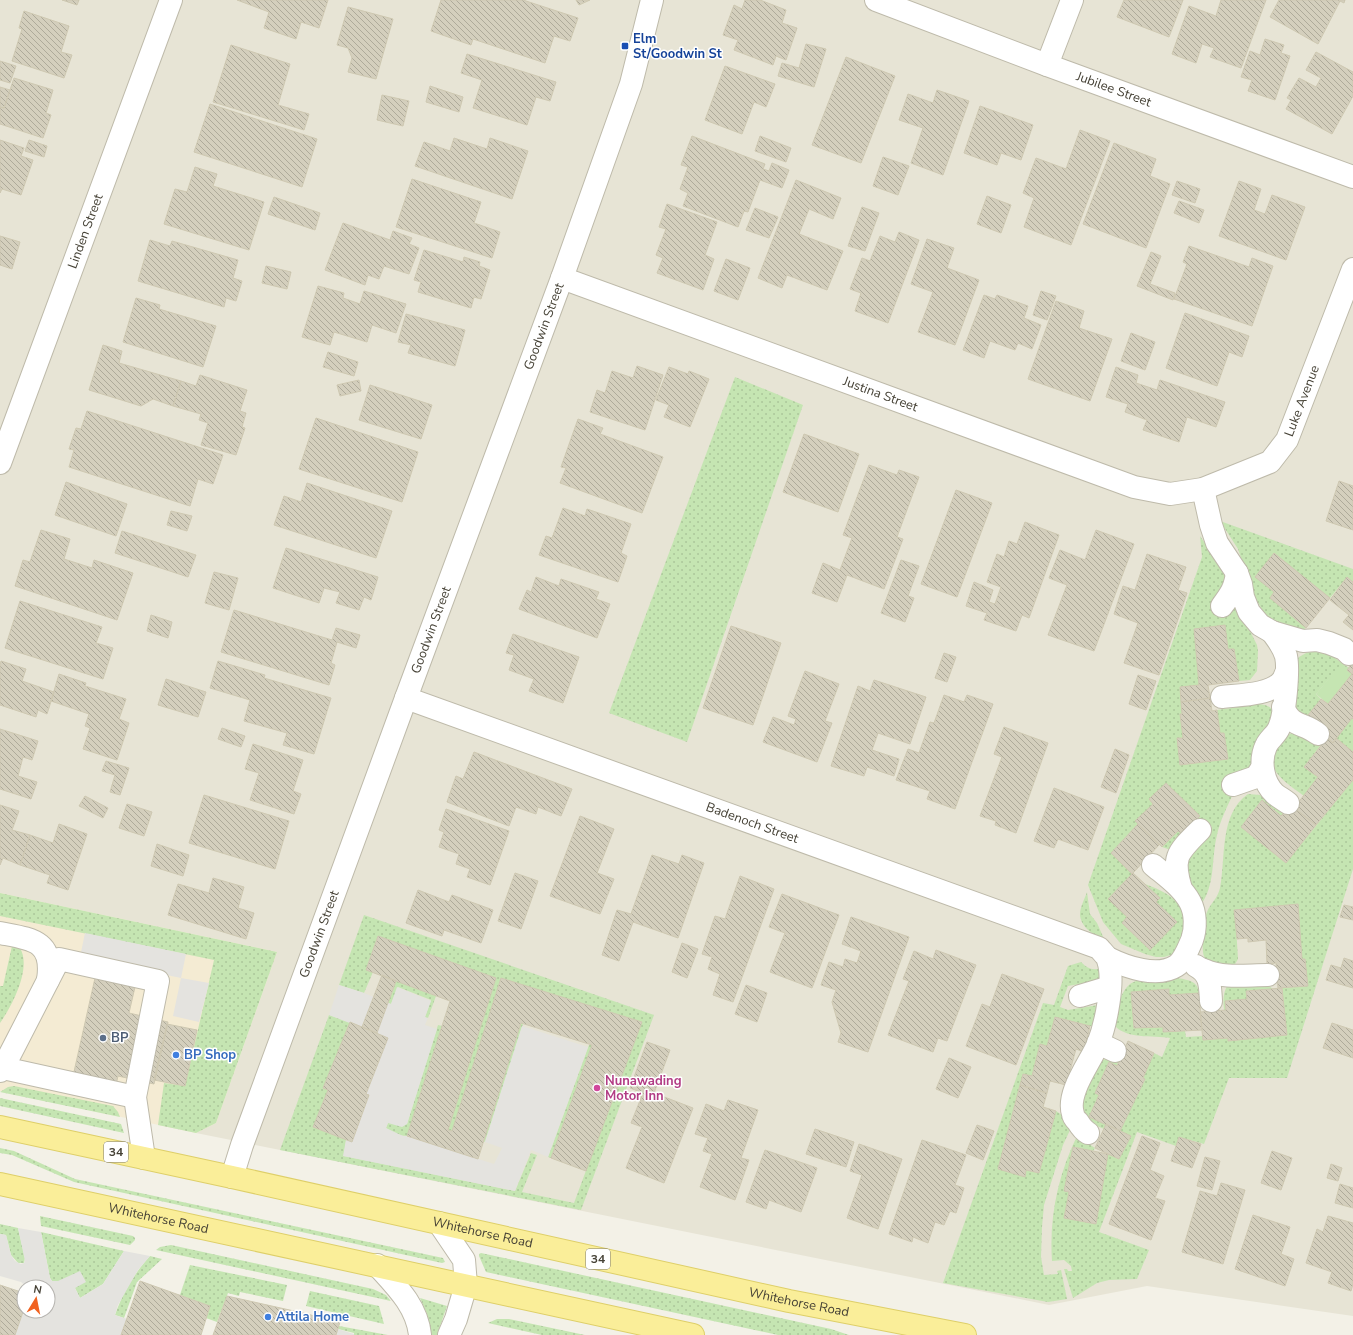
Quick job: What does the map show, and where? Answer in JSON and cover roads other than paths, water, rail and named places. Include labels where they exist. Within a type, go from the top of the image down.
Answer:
[{"type":"main road","name":"Whitehorse Road","points":[[0,1127],[789,1301],[965,1335]]},
{"type":"main road","name":"Whitehorse Road","points":[[0,1184],[693,1335]]},
{"type":"street","name":"Linden Street","points":[[0,463],[171,0]]},
{"type":"street","name":"Goodwin Street","points":[[232,1177],[406,698],[562,278],[631,84],[652,0]]},
{"type":"street","name":"Goodwin Street","points":[[631,84],[646,53],[668,0]]},
{"type":"street","name":"Jubilee Street","points":[[876,0],[1047,65],[1353,177]]},
{"type":"street","points":[[1047,65],[1072,0]]},
{"type":"street","name":"Luke Avenue","points":[[1202,489],[1270,462],[1287,440],[1353,269]]},
{"type":"street","name":"Justina Street","points":[[562,278],[1134,487],[1170,494],[1202,489]]},
{"type":"street","points":[[1202,489],[1217,543],[1236,573],[1241,584],[1243,597],[1248,612],[1260,626],[1272,632],[1303,641],[1317,640],[1329,642],[1344,649],[1349,654]]},
{"type":"street","points":[[1222,606],[1230,596],[1235,585],[1236,573]]},
{"type":"street","points":[[1233,785],[1256,777],[1262,768],[1266,746],[1278,729],[1286,694],[1286,657],[1281,643],[1272,632]]},
{"type":"street","points":[[1222,697],[1260,692],[1274,688],[1282,681],[1286,673]]},
{"type":"street","name":"Badenoch Street","points":[[406,698],[1103,953],[1134,968],[1151,971],[1164,970],[1185,963],[1222,976],[1268,975]]},
{"type":"street","points":[[1283,707],[1287,716],[1295,722],[1312,729],[1318,734]]},
{"type":"street","points":[[1262,768],[1274,793],[1288,803]]},
{"type":"street","points":[[1181,889],[1175,866],[1178,856],[1186,844],[1200,830]]},
{"type":"street","points":[[1153,865],[1181,889],[1190,901],[1194,914],[1194,935],[1183,958],[1176,966]]},
{"type":"street","points":[[0,933],[28,938],[41,945],[47,955],[50,971],[48,980]]},
{"type":"street","points":[[1088,1133],[1083,1130],[1072,1115],[1064,1094],[1107,1047],[1104,1023],[1111,971],[1103,953]]},
{"type":"street","points":[[135,1097],[2,1070],[8,1041],[48,980],[59,959],[158,981],[135,1097],[144,1158]]},
{"type":"street","points":[[1204,970],[1209,980],[1211,1001]]},
{"type":"street","points":[[1080,996],[1110,987]]},
{"type":"street","points":[[438,1223],[464,1260],[466,1285],[456,1319],[449,1335]]},
{"type":"street","points":[[377,1265],[403,1294],[413,1310],[420,1335]]},
{"type":"place","name":"Elm St/Goodwin St","points":[[625,46]]},
{"type":"place","name":"BP","points":[[103,1038]]},
{"type":"place","name":"BP Shop","points":[[176,1055]]},
{"type":"place","name":"Nunawading Motor Inn","points":[[597,1088]]},
{"type":"place","name":"Attila Home","points":[[268,1317]]}]
